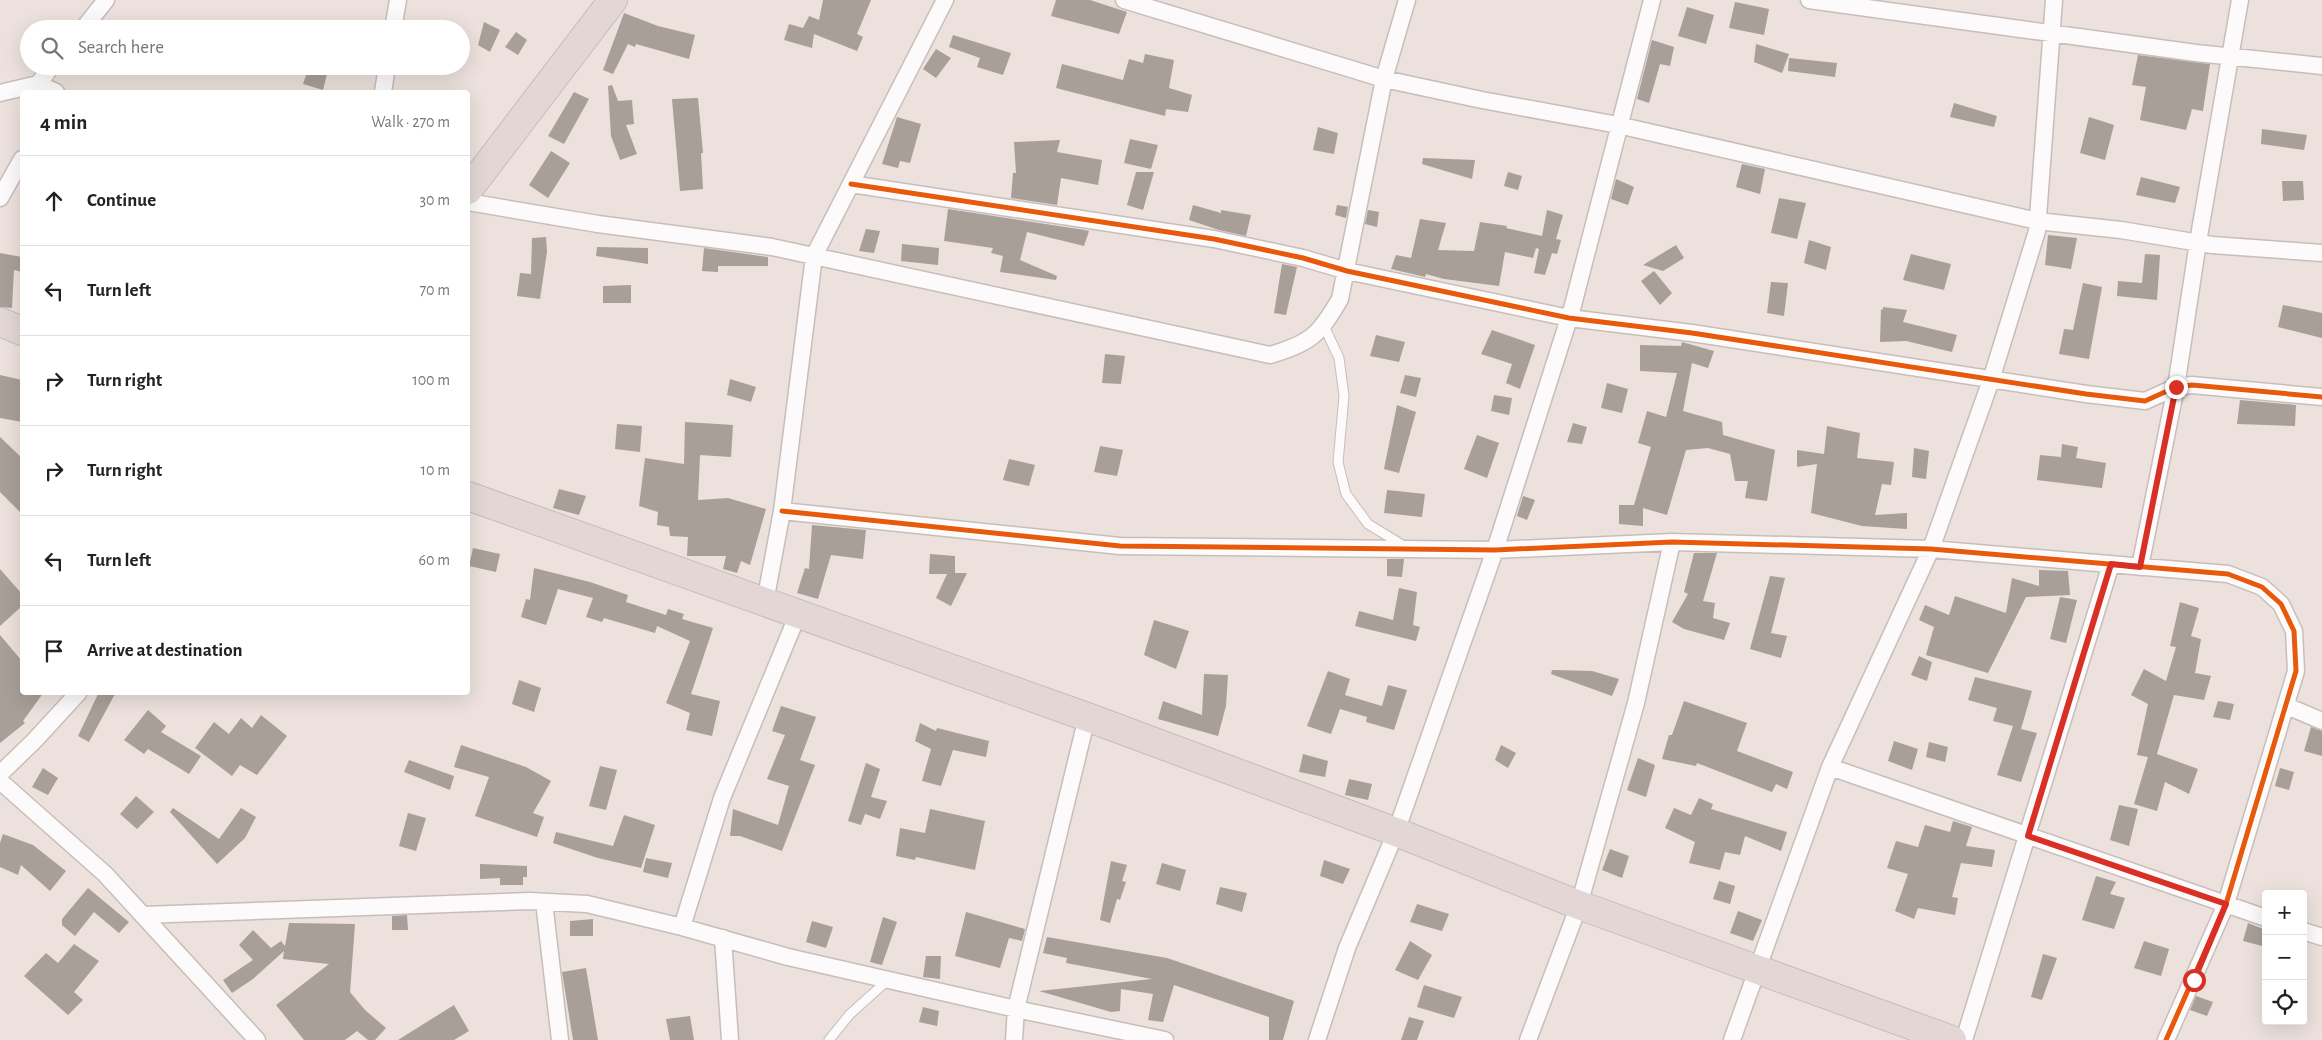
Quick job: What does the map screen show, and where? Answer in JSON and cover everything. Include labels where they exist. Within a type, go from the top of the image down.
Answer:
[{"type":"highway","points":[[470,187],[613,0]]},
{"type":"highway","points":[[0,322],[20,330]]},
{"type":"highway","points":[[470,497],[1087,717],[1396,832],[1579,905],[1952,1040]]},
{"type":"street","points":[[90,20],[106,0]]},
{"type":"street","points":[[395,20],[398,0]]},
{"type":"street","points":[[764,602],[782,511],[814,256],[945,0]]},
{"type":"street","points":[[1124,0],[1384,79],[1482,100],[1618,125],[2037,221],[2121,230],[2198,242],[2322,253]]},
{"type":"street","points":[[470,202],[598,224],[772,247],[1270,356],[1299,347],[1324,326],[1340,299],[1384,79],[1408,0]]},
{"type":"street","points":[[1317,1040],[1347,948],[1396,832],[1495,550],[1569,318],[1652,0]]},
{"type":"street","points":[[1809,0],[2051,31],[2231,57],[2322,66]]},
{"type":"street","points":[[1732,1040],[1830,767],[1931,549],[1991,380],[2036,231],[2054,0]]},
{"type":"street","points":[[2140,567],[2176,387],[2198,242],[2240,0]]},
{"type":"street","points":[[38,84],[45,75]]},
{"type":"street","points":[[383,90],[386,75]]},
{"type":"street","points":[[0,93],[38,84],[52,90]]},
{"type":"street","points":[[0,198],[20,163]]},
{"type":"street","points":[[851,184],[1214,239],[1303,258],[1347,271],[1569,318],[1692,333],[1991,380],[2144,401],[2176,387],[2192,385],[2322,398]]},
{"type":"street","points":[[782,511],[1120,546],[1495,550],[1672,542],[1931,549],[2228,574],[2262,587],[2281,604],[2294,631],[2296,672],[2226,904],[2166,1040]]},
{"type":"street","points":[[1528,1040],[1579,905],[1636,703],[1672,542]]},
{"type":"street","points":[[1964,1040],[2111,564]]},
{"type":"street","points":[[682,926],[722,798],[798,614]]},
{"type":"street","points":[[0,774],[35,740],[76,695]]},
{"type":"street","points":[[2287,706],[2322,720]]},
{"type":"street","points":[[1014,1040],[1016,1009],[1087,717]]},
{"type":"street","points":[[1830,767],[2262,917]]},
{"type":"street","points":[[0,781],[105,874],[257,1040]]},
{"type":"street","points":[[544,902],[560,1040]]},
{"type":"street","points":[[142,915],[544,902],[587,904],[682,926],[788,956],[888,980],[1165,1040]]},
{"type":"street","points":[[2307,931],[2322,937]]},
{"type":"street","points":[[723,938],[730,1040]]},
{"type":"lane","points":[[1324,326],[1339,358],[1341,368],[1344,396],[1338,462],[1346,494],[1368,524],[1409,549]]},
{"type":"lane","points":[[829,1040],[850,1014],[888,980]]},
{"type":"building","points":[[823,0],[871,0],[857,34],[863,37],[857,51],[814,34],[812,48],[784,40],[789,24],[803,28],[809,16],[819,20]]},
{"type":"building","points":[[1056,0],[1090,0],[1127,12],[1119,34],[1051,16]]},
{"type":"building","points":[[1735,2],[1769,9],[1764,35],[1729,28]]},
{"type":"building","points":[[1687,7],[1714,15],[1706,44],[1678,36]]},
{"type":"building","points":[[624,13],[658,26],[695,35],[689,59],[636,44],[635,47],[628,44],[613,74],[603,70]]},
{"type":"building","points":[[484,22],[500,30],[490,52],[478,45]]},
{"type":"building","points":[[516,32],[527,40],[518,55],[505,47]]},
{"type":"building","points":[[953,35],[1011,53],[1003,75],[977,67],[980,58],[949,47]]},
{"type":"building","points":[[1652,40],[1674,47],[1670,66],[1660,64],[1649,103],[1637,99]]},
{"type":"building","points":[[1756,44],[1789,54],[1782,73],[1754,62]]},
{"type":"building","points":[[936,49],[951,58],[936,78],[923,69]]},
{"type":"building","points":[[1145,54],[1174,60],[1169,88],[1192,95],[1188,112],[1166,109],[1165,116],[1056,88],[1062,64],[1123,80],[1129,59],[1143,63]]},
{"type":"building","points":[[2138,55],[2210,64],[2203,111],[2192,109],[2186,130],[2140,120],[2146,87],[2132,85]]},
{"type":"building","points":[[1789,58],[1837,63],[1835,77],[1788,71]]},
{"type":"building","points":[[306,75],[327,75],[323,90],[303,84]]},
{"type":"building","points":[[612,85],[618,101],[632,100],[634,124],[626,125],[637,154],[620,160],[611,136],[608,86]]},
{"type":"building","points":[[574,92],[589,99],[564,144],[548,136]]},
{"type":"building","points":[[698,98],[703,153],[701,153],[703,189],[680,191],[672,99]]},
{"type":"building","points":[[1954,103],[1997,116],[1994,127],[1950,117]]},
{"type":"building","points":[[897,117],[921,124],[910,163],[900,161],[898,168],[882,164]]},
{"type":"building","points":[[2089,117],[2114,125],[2105,160],[2080,153]]},
{"type":"building","points":[[1318,127],[1338,133],[1334,154],[1313,150]]},
{"type":"building","points":[[2262,129],[2307,135],[2304,150],[2261,144]]},
{"type":"building","points":[[1130,139],[1158,145],[1151,169],[1124,163]]},
{"type":"building","points":[[1060,140],[1057,152],[1102,160],[1098,185],[1061,178],[1057,205],[1011,198],[1013,173],[1016,173],[1014,142]]},
{"type":"building","points":[[551,151],[570,163],[548,198],[529,185]]},
{"type":"building","points":[[1423,158],[1475,160],[1472,179],[1422,164]]},
{"type":"building","points":[[1742,164],[1765,169],[1760,194],[1736,187]]},
{"type":"building","points":[[1136,172],[1154,172],[1143,210],[1127,205]]},
{"type":"building","points":[[1508,172],[1522,176],[1518,190],[1504,186]]},
{"type":"building","points":[[2141,177],[2180,187],[2175,203],[2136,195]]},
{"type":"building","points":[[1616,179],[1634,187],[1628,205],[1611,199]]},
{"type":"building","points":[[2282,181],[2303,181],[2304,200],[2283,201]]},
{"type":"building","points":[[1779,198],[1806,203],[1797,239],[1771,233]]},
{"type":"building","points":[[1193,205],[1221,213],[1221,210],[1251,215],[1246,236],[1219,230],[1189,220]]},
{"type":"building","points":[[1337,205],[1348,207],[1346,218],[1335,215]]},
{"type":"building","points":[[948,209],[1089,231],[1084,246],[1027,232],[1020,260],[1057,276],[1056,280],[1000,272],[1003,256],[991,253],[993,248],[944,241]]},
{"type":"building","points":[[1368,210],[1379,212],[1377,227],[1365,224]]},
{"type":"building","points":[[1547,210],[1563,215],[1556,239],[1561,240],[1557,254],[1552,253],[1545,275],[1534,273],[1539,249],[1536,248],[1533,258],[1505,252],[1499,286],[1444,279],[1426,274],[1425,277],[1391,269],[1396,255],[1411,258],[1420,219],[1446,223],[1438,250],[1474,251],[1480,222],[1507,226],[1506,228],[1542,236]]},
{"type":"building","points":[[866,229],[880,231],[874,253],[859,251]]},
{"type":"building","points":[[2048,235],[2077,238],[2071,269],[2045,265]]},
{"type":"building","points":[[546,237],[547,252],[540,299],[517,296],[520,273],[531,274],[532,238]]},
{"type":"building","points":[[1809,240],[1831,247],[1826,270],[1804,263]]},
{"type":"building","points":[[902,244],[939,248],[938,265],[901,261]]},
{"type":"building","points":[[1676,245],[1684,258],[1663,271],[1643,265]]},
{"type":"building","points":[[597,247],[648,248],[648,264],[596,256]]},
{"type":"building","points":[[704,248],[768,257],[768,266],[718,266],[718,272],[702,271]]},
{"type":"building","points":[[0,253],[20,257],[20,272],[14,270],[12,308],[0,307]]},
{"type":"building","points":[[1911,254],[1951,264],[1944,290],[1903,280]]},
{"type":"building","points":[[2145,254],[2160,255],[2157,300],[2117,296],[2118,281],[2142,283]]},
{"type":"building","points":[[1282,264],[1297,267],[1286,315],[1274,313]]},
{"type":"building","points":[[1654,271],[1672,293],[1660,305],[1641,281]]},
{"type":"building","points":[[1771,282],[1788,283],[1784,316],[1767,313]]},
{"type":"building","points":[[2083,283],[2102,287],[2089,359],[2059,354],[2064,329],[2073,330]]},
{"type":"building","points":[[631,285],[631,303],[603,303],[603,286]]},
{"type":"building","points":[[2283,305],[2322,313],[2322,338],[2278,327]]},
{"type":"building","points":[[1883,307],[1907,310],[1903,322],[1957,335],[1952,352],[1906,341],[1880,342],[1881,309],[1883,310]]},
{"type":"building","points":[[1492,330],[1535,345],[1520,389],[1506,383],[1512,364],[1481,354]]},
{"type":"building","points":[[1376,335],[1405,342],[1399,362],[1370,356]]},
{"type":"building","points":[[1682,342],[1714,351],[1708,368],[1692,363],[1683,411],[1722,422],[1723,435],[1775,450],[1767,501],[1745,498],[1748,481],[1735,481],[1730,454],[1708,448],[1686,450],[1667,515],[1643,508],[1643,526],[1619,524],[1619,505],[1634,505],[1651,447],[1638,443],[1647,411],[1666,417],[1677,373],[1640,371],[1640,345],[1681,346]]},
{"type":"building","points":[[1105,354],[1125,356],[1121,384],[1102,383]]},
{"type":"building","points":[[0,375],[20,380],[20,422],[0,418]]},
{"type":"building","points":[[1405,375],[1421,378],[1416,397],[1400,393]]},
{"type":"building","points":[[730,379],[756,387],[751,402],[727,395]]},
{"type":"building","points":[[1607,383],[1628,389],[1622,413],[1601,408]]},
{"type":"building","points":[[1494,395],[1512,398],[1509,415],[1491,411]]},
{"type":"building","points":[[2240,400],[2296,405],[2295,426],[2237,424]]},
{"type":"building","points":[[1397,405],[1416,412],[1399,473],[1384,469]]},
{"type":"building","points":[[685,422],[733,425],[731,457],[700,455],[698,500],[728,498],[766,509],[750,565],[741,561],[737,573],[723,569],[726,556],[687,556],[688,537],[670,536],[669,527],[657,525],[658,512],[639,506],[645,458],[684,464]]},
{"type":"building","points":[[1573,423],[1587,427],[1582,444],[1567,442]]},
{"type":"building","points":[[617,424],[642,426],[640,452],[615,449]]},
{"type":"building","points":[[1827,426],[1860,433],[1857,458],[1894,462],[1891,485],[1882,484],[1875,515],[1907,513],[1907,529],[1862,526],[1811,513],[1817,464],[1797,467],[1797,450],[1824,454]]},
{"type":"building","points":[[1477,435],[1499,443],[1487,478],[1464,469]]},
{"type":"building","points":[[0,437],[20,456],[20,512],[0,492]]},
{"type":"building","points":[[2062,444],[2078,447],[2076,458],[2106,463],[2102,488],[2037,480],[2040,455],[2061,457]]},
{"type":"building","points":[[1100,446],[1123,450],[1117,476],[1094,472]]},
{"type":"building","points":[[1914,448],[1929,451],[1926,479],[1912,477]]},
{"type":"building","points":[[1009,459],[1035,465],[1029,486],[1003,480]]},
{"type":"building","points":[[559,489],[586,496],[579,515],[553,508]]},
{"type":"building","points":[[1387,490],[1425,494],[1422,517],[1384,513]]},
{"type":"building","points":[[1523,496],[1535,500],[1527,520],[1517,516]]},
{"type":"building","points":[[812,525],[866,530],[863,559],[831,555],[818,599],[797,593],[805,568],[809,569]]},
{"type":"building","points":[[473,548],[500,554],[496,572],[470,566]]},
{"type":"building","points":[[1694,553],[1717,553],[1703,601],[1715,603],[1713,618],[1730,623],[1724,640],[1684,629],[1672,622],[1688,594],[1684,592]]},
{"type":"building","points":[[930,554],[955,556],[955,573],[967,573],[951,606],[936,598],[947,574],[929,574]]},
{"type":"building","points":[[1387,559],[1404,559],[1402,577],[1387,576]]},
{"type":"building","points":[[534,568],[590,582],[628,595],[626,602],[666,615],[668,609],[684,614],[682,619],[713,628],[691,694],[720,701],[712,736],[686,730],[690,713],[666,703],[690,641],[657,626],[655,633],[604,618],[602,622],[586,617],[593,598],[558,589],[546,625],[521,617],[526,599],[530,600]]},
{"type":"building","points":[[0,569],[20,592],[20,608],[0,626]]},
{"type":"building","points":[[2039,570],[2068,571],[2070,595],[2026,597],[1988,673],[1926,655],[1934,627],[1919,620],[1925,605],[1949,615],[1955,596],[2006,613],[2012,578],[2039,586]]},
{"type":"building","points":[[1770,576],[1785,578],[1771,633],[1787,636],[1781,658],[1750,649]]},
{"type":"building","points":[[1399,588],[1417,592],[1413,625],[1420,627],[1416,641],[1355,626],[1359,611],[1393,620]]},
{"type":"building","points":[[2060,597],[2077,600],[2066,643],[2050,639]]},
{"type":"building","points":[[2180,602],[2199,608],[2191,636],[2201,639],[2195,673],[2211,676],[2204,700],[2174,695],[2157,754],[2198,769],[2189,794],[2165,782],[2157,811],[2134,804],[2148,757],[2137,755],[2148,704],[2131,695],[2144,669],[2166,681],[2176,647],[2170,646]]},
{"type":"building","points":[[1154,620],[1189,631],[1176,669],[1144,655]]},
{"type":"building","points":[[0,635],[20,659],[20,695],[42,695],[23,721],[25,723],[0,743]]},
{"type":"building","points":[[1919,656],[1932,662],[1927,681],[1911,675]]},
{"type":"building","points":[[1552,670],[1592,671],[1619,679],[1612,696],[1551,674]]},
{"type":"building","points":[[1328,671],[1350,679],[1345,695],[1382,706],[1388,685],[1407,690],[1394,730],[1366,722],[1367,717],[1340,709],[1331,734],[1307,726]]},
{"type":"building","points":[[1204,674],[1228,675],[1226,706],[1218,736],[1158,719],[1163,701],[1202,715]]},
{"type":"building","points":[[1975,677],[2032,691],[2021,729],[2037,733],[2021,782],[1997,775],[2013,726],[1993,721],[1997,708],[1968,700]]},
{"type":"building","points":[[519,680],[541,688],[534,712],[512,704]]},
{"type":"building","points":[[98,695],[114,695],[89,742],[78,736]]},
{"type":"building","points":[[1684,701],[1747,723],[1737,751],[1793,772],[1787,789],[1776,784],[1772,792],[1697,763],[1696,766],[1662,759],[1669,735],[1672,735]]},
{"type":"building","points":[[2218,701],[2234,704],[2230,720],[2213,717]]},
{"type":"building","points":[[781,706],[816,717],[800,760],[815,765],[782,851],[740,836],[730,836],[733,809],[778,825],[789,786],[767,779],[785,735],[772,731]]},
{"type":"building","points":[[148,710],[166,726],[161,732],[201,756],[189,774],[148,749],[144,754],[124,740]]},
{"type":"building","points":[[261,715],[287,736],[257,775],[240,765],[232,776],[195,748],[214,722],[229,734],[241,718],[252,728]]},
{"type":"building","points":[[920,723],[936,731],[937,728],[989,741],[986,757],[953,750],[941,786],[922,781],[931,749],[915,741]]},
{"type":"building","points":[[2311,727],[2322,731],[2322,756],[2304,751]]},
{"type":"building","points":[[1894,741],[1918,749],[1912,770],[1888,761]]},
{"type":"building","points":[[1929,742],[1948,747],[1945,762],[1926,757]]},
{"type":"building","points":[[461,745],[526,767],[551,781],[533,813],[544,817],[537,837],[475,816],[489,777],[454,767]]},
{"type":"building","points":[[1501,745],[1516,753],[1508,768],[1495,760]]},
{"type":"building","points":[[1303,754],[1328,761],[1325,777],[1299,772]]},
{"type":"building","points":[[1638,758],[1655,765],[1646,797],[1627,790]]},
{"type":"building","points":[[409,760],[454,776],[450,790],[404,772]]},
{"type":"building","points":[[866,763],[880,769],[871,797],[887,801],[880,819],[865,814],[861,825],[848,821]]},
{"type":"building","points":[[600,766],[617,770],[606,810],[589,806]]},
{"type":"building","points":[[43,768],[58,778],[48,795],[32,787]]},
{"type":"building","points":[[2280,768],[2294,772],[2289,790],[2275,786]]},
{"type":"building","points":[[1349,779],[1372,784],[1368,800],[1345,795]]},
{"type":"building","points":[[136,796],[154,812],[137,829],[120,814]]},
{"type":"building","points":[[1699,798],[1713,804],[1711,809],[1787,832],[1781,851],[1745,836],[1740,855],[1725,852],[1720,870],[1689,863],[1695,842],[1665,828],[1674,808],[1691,815]]},
{"type":"building","points":[[2119,805],[2138,809],[2129,846],[2110,840]]},
{"type":"building","points":[[173,808],[219,839],[241,808],[256,817],[245,838],[217,864],[170,812]]},
{"type":"building","points":[[930,809],[985,821],[975,870],[916,857],[915,860],[896,856],[900,828],[925,833]]},
{"type":"building","points":[[408,813],[426,818],[416,851],[399,846]]},
{"type":"building","points":[[624,815],[655,825],[641,868],[598,858],[553,843],[556,832],[613,846]]},
{"type":"building","points":[[1953,821],[1972,827],[1966,846],[1995,850],[1992,867],[1961,863],[1952,897],[1958,898],[1955,915],[1918,908],[1914,919],[1895,911],[1908,874],[1887,868],[1896,841],[1918,847],[1925,825],[1950,832]]},
{"type":"building","points":[[3,834],[33,845],[66,871],[50,891],[21,865],[18,875],[0,867],[0,843]]},
{"type":"building","points":[[1610,849],[1629,856],[1622,878],[1602,870]]},
{"type":"building","points":[[646,858],[672,863],[668,878],[643,872]]},
{"type":"building","points":[[1324,860],[1350,869],[1343,884],[1320,876]]},
{"type":"building","points":[[1111,861],[1127,865],[1122,881],[1126,882],[1120,900],[1117,899],[1110,923],[1100,920]]},
{"type":"building","points":[[1162,863],[1186,870],[1180,891],[1156,884]]},
{"type":"building","points":[[480,864],[527,866],[527,877],[523,877],[523,885],[500,885],[500,878],[480,879]]},
{"type":"building","points":[[2096,876],[2116,882],[2110,894],[2125,898],[2114,929],[2082,920]]},
{"type":"building","points":[[1719,881],[1735,886],[1730,904],[1713,899]]},
{"type":"building","points":[[1220,887],[1247,893],[1242,912],[1216,904]]},
{"type":"building","points":[[88,888],[129,922],[119,933],[94,912],[75,936],[62,925],[62,919]]},
{"type":"building","points":[[1417,904],[1449,914],[1442,931],[1410,922]]},
{"type":"building","points":[[1738,911],[1762,920],[1753,941],[1730,933]]},
{"type":"building","points":[[966,912],[1025,929],[1022,941],[1009,938],[1000,968],[955,956]]},
{"type":"building","points":[[407,915],[408,930],[392,930],[392,916]]},
{"type":"building","points":[[883,917],[897,922],[882,965],[870,962]]},
{"type":"building","points":[[593,919],[593,936],[570,936],[570,921]]},
{"type":"building","points":[[812,921],[833,927],[826,948],[806,942]]},
{"type":"building","points":[[289,923],[355,924],[350,992],[365,1010],[386,1028],[375,1040],[368,1040],[357,1031],[345,1040],[304,1040],[276,1005],[329,964],[283,959],[284,951],[253,979],[232,993],[223,980],[253,960],[239,945],[253,930],[271,948],[281,941],[285,946]]},
{"type":"building","points":[[2248,923],[2262,928],[2262,946],[2243,941]]},
{"type":"building","points":[[1047,937],[1167,958],[1294,1001],[1283,1040],[1269,1040],[1269,1017],[1174,985],[1163,1022],[1148,1020],[1153,994],[1121,989],[1120,1011],[1111,1012],[1039,991],[1152,979],[1066,963],[1067,958],[1043,953]]},
{"type":"building","points":[[1410,941],[1432,955],[1418,980],[1395,970]]},
{"type":"building","points":[[2144,941],[2169,949],[2161,976],[2134,968]]},
{"type":"building","points":[[74,944],[99,961],[74,992],[83,1000],[68,1015],[24,976],[46,953],[58,963]]},
{"type":"building","points":[[2043,954],[2057,958],[2042,1000],[2031,997]]},
{"type":"building","points":[[926,956],[941,956],[940,979],[923,977]]},
{"type":"building","points":[[586,968],[598,1040],[573,1040],[562,972]]},
{"type":"building","points":[[1424,985],[1462,997],[1454,1018],[1417,1007]]},
{"type":"building","points":[[2196,996],[2213,1002],[2207,1016],[2190,1010]]},
{"type":"building","points":[[454,1005],[469,1031],[454,1040],[398,1040]]},
{"type":"building","points":[[923,1007],[939,1011],[937,1026],[919,1022]]},
{"type":"building","points":[[690,1016],[694,1040],[670,1040],[666,1019]]},
{"type":"building","points":[[1409,1017],[1424,1021],[1417,1040],[1401,1040]]},
{"type":"cycle path","points":[[851,184],[1214,239],[1303,258],[1347,271],[1569,318],[1692,333],[2086,394],[2145,401],[2176,387],[2192,385],[2322,397]]},
{"type":"cycle path","points":[[782,511],[1120,546],[1495,550],[1672,542],[1931,549],[2228,574],[2262,587],[2281,604],[2294,631],[2296,671],[2226,904],[2166,1040]]},
{"type":"route","points":[[2176,387],[2140,567],[2111,564],[2028,836],[2226,904],[2194,980]]}]
